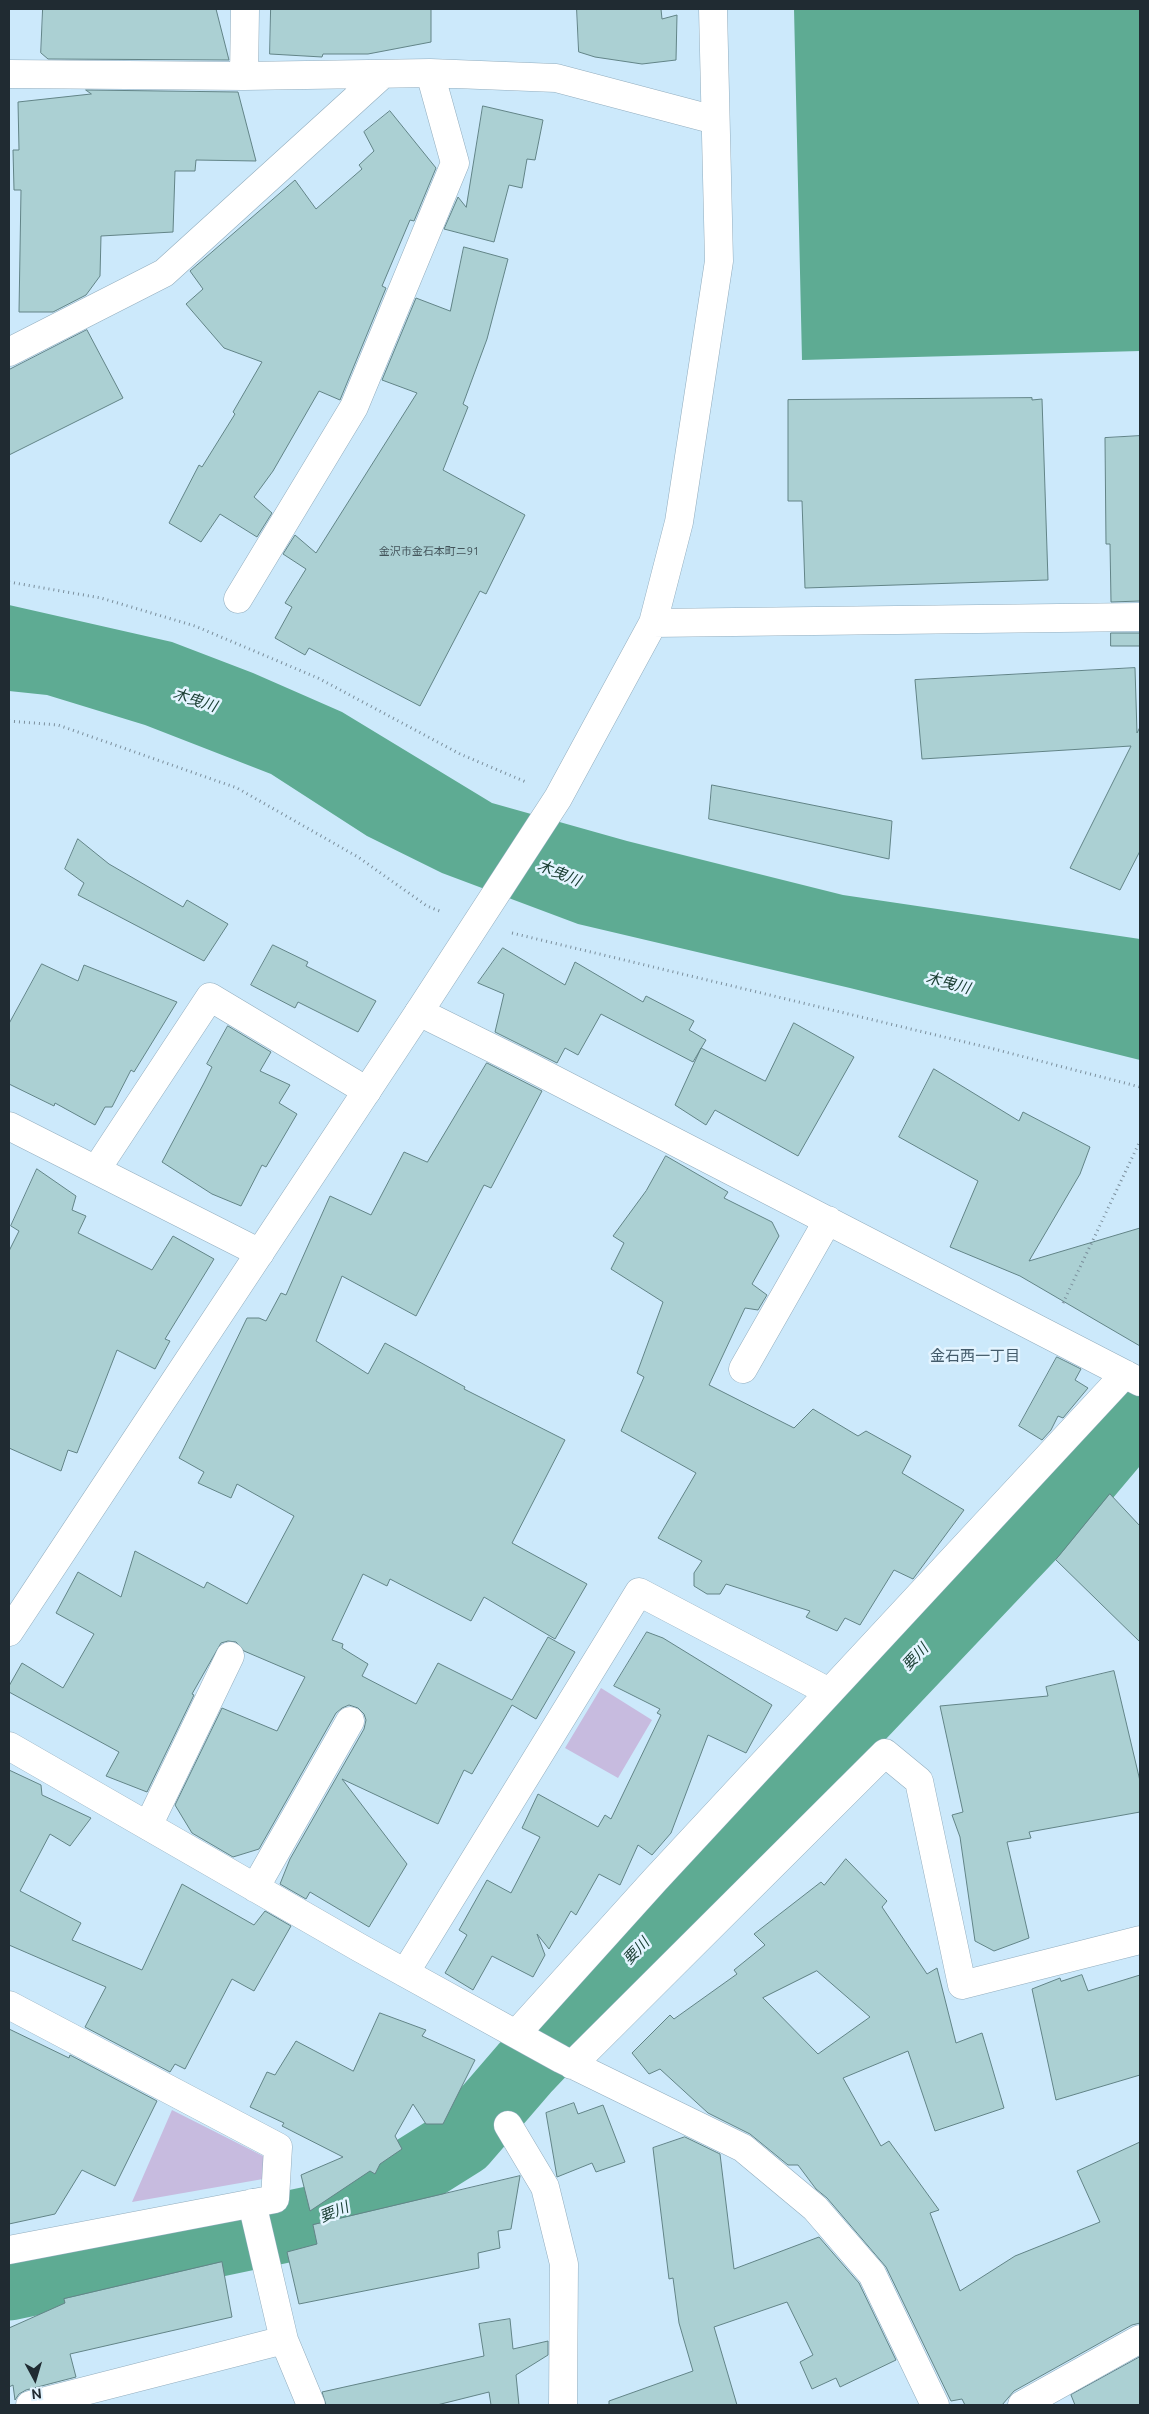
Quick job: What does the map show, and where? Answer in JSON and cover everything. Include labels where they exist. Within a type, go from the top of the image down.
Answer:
[{"type":"street","points":[[244,76],[245,9]]},
{"type":"street","points":[[9,1632],[368,1091],[558,798],[653,623],[679,522],[719,261],[713,9]]},
{"type":"street","points":[[9,74],[244,76],[430,73],[556,78],[715,120]]},
{"type":"street","points":[[238,599],[354,407],[456,163],[430,73]]},
{"type":"street","points":[[9,352],[164,273],[383,74]]},
{"type":"street","points":[[653,623],[1140,617]]},
{"type":"street","points":[[96,1170],[210,997],[368,1091]]},
{"type":"street","points":[[419,1012],[828,1220],[870,1244],[1134,1379],[829,1692],[662,1872],[520,2036]]},
{"type":"street","points":[[9,1126],[260,1253]]},
{"type":"street","points":[[743,1369],[828,1220]]},
{"type":"street","points":[[405,1973],[639,1592],[829,1692]]},
{"type":"street","points":[[148,1826],[230,1656]]},
{"type":"street","points":[[255,1888],[350,1721]]},
{"type":"street","points":[[9,1746],[255,1888],[566,2062],[682,2121],[743,2148],[815,2208],[872,2274],[935,2405]]},
{"type":"street","points":[[566,2062],[885,1753],[919,1781],[962,1984],[1140,1940]]},
{"type":"street","points":[[9,2005],[278,2147],[275,2199],[253,2205],[9,2250]]},
{"type":"street","points":[[508,2125],[545,2188],[564,2264],[563,2405]]},
{"type":"street","points":[[253,2205],[284,2340],[311,2405]]},
{"type":"street","points":[[1022,2405],[1140,2339]]},
{"type":"street","points":[[30,2405],[284,2340]]},
{"type":"path","points":[[9,582],[101,598],[195,626],[318,678],[460,754],[508,773],[558,798]]},
{"type":"path","points":[[9,720],[58,726],[237,788],[358,857],[427,906],[474,926],[542,940],[767,996],[994,1049],[1140,1087]]},
{"type":"path","points":[[1047,1335],[1140,1141]]},
{"type":"shaded area","points":[[601,1688],[652,1720],[618,1778],[565,1748]]},
{"type":"shaded area","points":[[172,2110],[263,2156],[263,2179],[132,2202]]},
{"type":"water","points":[[794,9],[1140,9],[1140,351],[802,360]]},
{"type":"water","name":"木曳川","points":[[9,605],[172,642],[253,673],[342,712],[492,803],[627,841],[843,895],[1140,939],[1140,1060],[850,988],[578,924],[442,873],[367,836],[271,774],[145,725],[47,695],[9,691]]},
{"type":"building","points":[[43,9],[216,9],[229,60],[48,59],[41,53]]},
{"type":"building","points":[[271,9],[431,9],[431,42],[368,54],[323,54],[322,57],[270,54]]},
{"type":"building","points":[[577,9],[661,9],[662,19],[677,15],[676,60],[642,64],[595,57],[579,52]]},
{"type":"building","points":[[86,90],[238,92],[256,161],[196,160],[195,171],[175,171],[173,232],[101,236],[100,276],[86,295],[53,312],[19,312],[21,190],[14,190],[13,150],[19,150],[18,102],[91,94]]},
{"type":"building","points":[[483,106],[543,120],[535,160],[527,159],[522,188],[509,185],[494,242],[444,229],[458,197],[466,207]]},
{"type":"building","points":[[390,111],[436,168],[414,221],[410,220],[382,286],[386,288],[340,400],[319,391],[273,471],[254,497],[272,513],[257,537],[220,514],[201,542],[169,523],[199,465],[202,467],[235,414],[233,412],[262,362],[224,348],[186,304],[203,289],[190,271],[295,180],[316,209],[362,169],[359,165],[374,151],[364,132]]},
{"type":"building","points":[[464,247],[508,259],[487,339],[463,404],[468,407],[443,470],[525,515],[486,594],[480,591],[420,706],[309,648],[305,655],[275,638],[292,607],[285,603],[306,569],[283,554],[295,535],[316,553],[417,393],[382,380],[416,298],[450,311]]},
{"type":"building","points":[[87,330],[123,398],[9,455],[9,370]]},
{"type":"building","points":[[1032,398],[1032,400],[1042,399],[1048,580],[805,588],[802,501],[788,501],[788,400]]},
{"type":"building","points":[[1140,436],[1140,601],[1111,602],[1110,544],[1106,544],[1105,438]]},
{"type":"building","points":[[1111,633],[1140,633],[1140,646],[1111,646]]},
{"type":"building","points":[[1135,668],[1137,733],[1140,727],[1140,851],[1120,890],[1070,868],[1131,746],[922,759],[915,680]]},
{"type":"building","points":[[712,785],[892,821],[889,859],[709,819]]},
{"type":"building","points":[[78,839],[109,864],[183,907],[187,900],[228,924],[204,961],[78,895],[84,883],[65,869]]},
{"type":"building","points":[[273,945],[308,962],[306,966],[376,1001],[358,1032],[298,1002],[295,1008],[251,985]]},
{"type":"building","points":[[503,948],[565,985],[575,962],[643,1002],[646,996],[694,1021],[689,1030],[706,1040],[693,1062],[601,1014],[578,1055],[565,1048],[557,1063],[495,1032],[504,994],[478,983]]},
{"type":"building","points":[[42,964],[78,981],[84,965],[177,1002],[134,1072],[131,1070],[112,1107],[105,1107],[95,1125],[55,1103],[54,1106],[9,1084],[9,1024]]},
{"type":"building","points":[[794,1023],[854,1057],[798,1156],[715,1110],[706,1125],[675,1105],[701,1048],[765,1081]]},
{"type":"building","points":[[228,1026],[271,1052],[260,1071],[290,1085],[279,1103],[297,1114],[266,1167],[262,1165],[241,1206],[212,1194],[162,1162],[212,1067],[207,1064]]},
{"type":"building","points":[[487,1063],[542,1091],[491,1188],[484,1185],[416,1316],[342,1276],[316,1341],[368,1374],[385,1343],[465,1387],[464,1389],[565,1440],[512,1543],[587,1584],[555,1639],[484,1597],[471,1621],[390,1579],[387,1586],[363,1574],[332,1640],[343,1644],[342,1648],[368,1664],[362,1676],[416,1704],[438,1663],[512,1700],[548,1637],[575,1652],[536,1719],[512,1705],[472,1774],[464,1770],[438,1824],[342,1779],[407,1864],[369,1927],[310,1892],[306,1899],[280,1884],[290,1859],[364,1729],[366,1720],[364,1714],[358,1708],[349,1705],[336,1713],[259,1849],[233,1857],[192,1833],[175,1805],[222,1708],[277,1731],[305,1677],[244,1651],[236,1642],[228,1641],[221,1643],[192,1694],[194,1695],[147,1792],[106,1776],[119,1752],[9,1692],[9,1686],[22,1663],[63,1688],[94,1634],[56,1613],[78,1572],[121,1597],[135,1551],[204,1588],[207,1582],[247,1604],[294,1516],[237,1484],[231,1498],[198,1483],[204,1472],[179,1458],[247,1318],[259,1318],[266,1321],[281,1293],[286,1295],[330,1196],[371,1215],[404,1152],[427,1162]]},
{"type":"building","points":[[934,1069],[1019,1121],[1023,1112],[1090,1147],[1080,1174],[1029,1261],[1140,1228],[1140,1346],[1020,1276],[950,1247],[978,1181],[899,1137]]},
{"type":"building","points":[[666,1156],[728,1192],[724,1198],[772,1222],[779,1236],[752,1284],[767,1295],[758,1310],[745,1308],[709,1385],[794,1428],[813,1409],[858,1436],[866,1431],[911,1456],[902,1473],[964,1510],[913,1579],[894,1570],[860,1625],[845,1618],[837,1631],[806,1617],[810,1611],[726,1584],[720,1594],[707,1594],[694,1586],[694,1573],[702,1561],[658,1538],[696,1473],[621,1431],[644,1377],[637,1373],[663,1302],[611,1269],[624,1243],[613,1236],[646,1191]]},
{"type":"building","points":[[37,1169],[76,1196],[72,1210],[86,1216],[78,1233],[152,1270],[173,1236],[214,1259],[165,1339],[170,1341],[155,1369],[117,1350],[77,1453],[68,1450],[61,1471],[9,1448],[9,1251],[19,1231],[11,1226]]},
{"type":"building","points":[[1057,1357],[1081,1369],[1075,1380],[1088,1388],[1063,1418],[1058,1416],[1051,1430],[1042,1440],[1019,1426]]},
{"type":"building","points":[[1110,1494],[1140,1526],[1140,1642],[1056,1560]]},
{"type":"building","points":[[647,1632],[663,1638],[772,1705],[746,1753],[708,1735],[671,1833],[652,1855],[638,1845],[620,1885],[599,1874],[576,1915],[571,1911],[549,1949],[537,1934],[545,1955],[533,1977],[492,1956],[473,1990],[445,1973],[467,1935],[459,1930],[487,1880],[511,1893],[540,1837],[522,1828],[538,1794],[598,1827],[605,1815],[611,1819],[661,1715],[657,1713],[660,1709],[614,1686]]},
{"type":"building","points":[[1114,1671],[1140,1781],[1140,1812],[1029,1832],[1031,1838],[1007,1842],[1029,1938],[994,1951],[975,1941],[960,1837],[952,1815],[963,1812],[940,1706],[1048,1696],[1046,1687]]},
{"type":"building","points":[[9,1770],[41,1785],[42,1795],[91,1818],[70,1846],[50,1834],[20,1891],[81,1923],[72,1940],[142,1970],[182,1884],[254,1925],[265,1911],[291,1926],[254,1991],[232,1979],[185,2069],[175,2064],[170,2072],[85,2027],[106,1987],[9,1945]]},
{"type":"building","points":[[846,1859],[887,1901],[882,1907],[927,1974],[937,1968],[956,2043],[982,2033],[1004,2108],[935,2131],[908,2051],[843,2078],[881,2146],[889,2141],[939,2210],[930,2213],[960,2291],[1015,2256],[1100,2222],[1077,2171],[1140,2142],[1140,2323],[1132,2325],[1014,2391],[1002,2405],[965,2405],[962,2399],[951,2401],[886,2267],[827,2198],[816,2189],[798,2165],[788,2165],[750,2134],[708,2113],[660,2069],[649,2074],[632,2053],[670,2015],[674,2019],[737,1974],[734,1970],[765,1945],[754,1934],[821,1882],[824,1885]],"holes":[[[817,1971],[870,2017],[818,2054],[763,1998]]]},
{"type":"building","points":[[1082,1975],[1088,1991],[1140,1975],[1140,2075],[1056,2100],[1032,1989],[1060,1978],[1061,1981]]},
{"type":"building","points":[[380,2013],[426,2030],[422,2036],[475,2060],[443,2124],[426,2124],[413,2104],[395,2136],[402,2149],[380,2164],[375,2174],[370,2171],[310,2211],[301,2175],[343,2157],[282,2126],[284,2123],[250,2107],[267,2072],[275,2075],[296,2041],[353,2071]]},
{"type":"building","points":[[9,2029],[69,2058],[70,2055],[157,2101],[115,2186],[82,2170],[55,2214],[9,2224]]},
{"type":"building","points":[[574,2103],[578,2114],[603,2105],[625,2162],[596,2172],[592,2163],[557,2177],[546,2113]]},
{"type":"building","points":[[685,2137],[720,2154],[734,2269],[819,2237],[859,2283],[896,2360],[840,2387],[836,2378],[812,2389],[800,2362],[813,2355],[787,2302],[714,2327],[737,2405],[609,2405],[609,2401],[693,2371],[679,2323],[673,2278],[669,2279],[653,2148]]},
{"type":"building","points":[[520,2176],[511,2229],[498,2231],[500,2248],[478,2253],[479,2268],[299,2304],[287,2252],[317,2244],[313,2225]]},
{"type":"building","points":[[222,2262],[232,2317],[70,2354],[76,2377],[26,2390],[19,2394],[15,2400],[13,2385],[9,2387],[9,2328],[65,2303],[64,2299]]},
{"type":"building","points":[[510,2319],[513,2349],[548,2341],[548,2355],[516,2375],[519,2405],[491,2405],[489,2392],[437,2405],[326,2405],[322,2392],[484,2356],[479,2324]]},
{"type":"building","points":[[1140,2357],[1140,2405],[1075,2405],[1071,2395]]},
{"type":"waterway","name":"要川","points":[[9,2285],[324,2219],[384,2190],[462,2141],[525,2068],[1074,1489],[1140,1411]]},
{"type":"district","name":"金石西一丁目","points":[[975,1356]]}]
